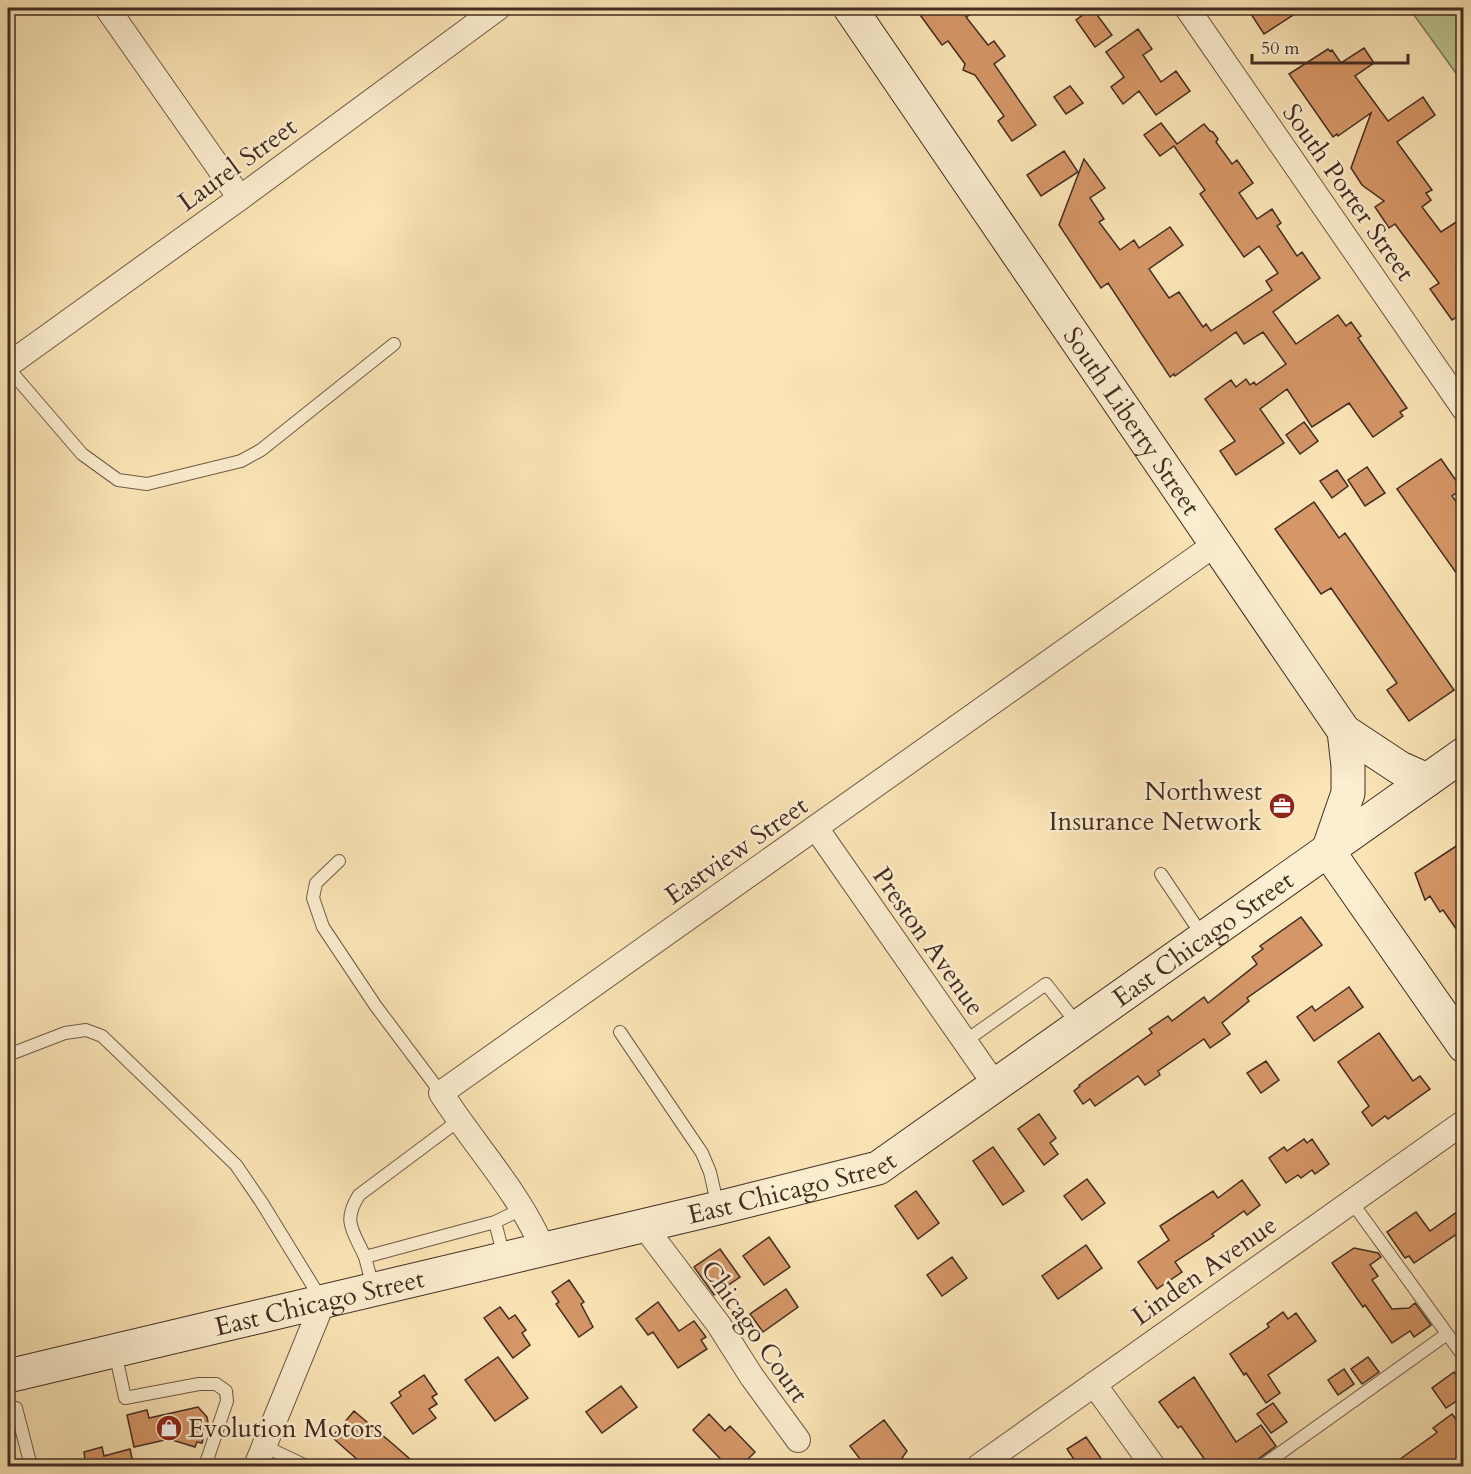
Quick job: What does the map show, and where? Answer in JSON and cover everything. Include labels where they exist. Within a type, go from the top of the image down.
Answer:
[{"type":"main road","name":"South Liberty Street","points":[[850,8],[1344,731],[1348,792],[1328,851]]},
{"type":"main road","points":[[1344,731],[1400,768],[1427,780]]},
{"type":"main road","name":"East Chicago Street","points":[[8,1376],[644,1226],[878,1168],[1464,754]]},
{"type":"main road","points":[[1328,851],[1464,1046]]},
{"type":"street","points":[[107,8],[240,198]]},
{"type":"street","name":"South Porter Street","points":[[1187,8],[1464,409]]},
{"type":"street","name":"Laurel Street","points":[[8,366],[240,198],[493,9]]},
{"type":"street","name":"Eastview Street","points":[[441,1093],[1217,543]]},
{"type":"street","name":"Preston Avenue","points":[[816,828],[996,1086]]},
{"type":"street","points":[[441,1093],[458,1121],[522,1209],[543,1249]]},
{"type":"street","name":"Linden Avenue","points":[[978,1467],[1464,1122]]},
{"type":"street","name":"Chicago Court","points":[[644,1226],[719,1325],[752,1377],[798,1440]]},
{"type":"street","points":[[261,1456],[323,1302]]},
{"type":"street","points":[[1094,1384],[1153,1467]]},
{"type":"lane","points":[[8,366],[82,454],[118,480],[147,484],[241,461],[261,450],[394,344]]},
{"type":"lane","points":[[339,861],[316,883],[313,898],[323,927],[375,1005],[441,1093]]},
{"type":"lane","points":[[1161,874],[1204,939]]},
{"type":"lane","points":[[964,1042],[1047,984],[1080,1027]]},
{"type":"lane","points":[[8,1055],[65,1034],[86,1030],[102,1036],[236,1165],[323,1302]]},
{"type":"lane","points":[[620,1032],[702,1153],[710,1172],[718,1208]]},
{"type":"lane","points":[[374,1289],[365,1257],[349,1224],[350,1209],[359,1195],[458,1121]]},
{"type":"lane","points":[[1351,1201],[1464,1357]]},
{"type":"lane","points":[[365,1257],[495,1222],[522,1209]]},
{"type":"lane","points":[[495,1222],[504,1258]]},
{"type":"lane","points":[[1262,1467],[1447,1334]]},
{"type":"lane","points":[[114,1352],[125,1398],[199,1384],[216,1384],[224,1388],[227,1401],[205,1467]]},
{"type":"lane","points":[[16,1408],[31,1467]]},
{"type":"lane","points":[[261,1456],[282,1453],[306,1467]]},
{"type":"green space","points":[[1409,8],[1463,8],[1463,83]]},
{"type":"building","points":[[915,8],[980,8],[966,17],[988,45],[994,41],[1005,56],[994,64],[1036,125],[1012,141],[998,121],[1004,116],[975,75],[963,70],[965,64],[948,41],[942,45]]},
{"type":"building","points":[[1092,8],[1112,35],[1095,47],[1076,20]]},
{"type":"building","points":[[1260,8],[1304,8],[1264,34],[1251,14]]},
{"type":"building","points":[[1138,29],[1152,49],[1143,55],[1161,82],[1176,71],[1190,91],[1156,115],[1139,91],[1123,104],[1111,87],[1124,77],[1106,52]]},
{"type":"building","points":[[1364,48],[1374,63],[1355,76],[1388,121],[1423,97],[1435,115],[1397,142],[1432,190],[1426,193],[1431,200],[1422,207],[1441,232],[1464,217],[1464,312],[1452,320],[1430,289],[1439,283],[1395,224],[1389,228],[1375,207],[1384,201],[1362,185],[1351,168],[1371,113],[1338,136],[1337,134],[1333,137],[1289,74],[1328,49],[1332,50],[1341,63]]},
{"type":"building","points":[[1070,86],[1083,103],[1066,114],[1054,97]]},
{"type":"building","points":[[1161,123],[1177,144],[1204,124],[1213,132],[1218,139],[1216,142],[1232,164],[1237,160],[1253,183],[1239,193],[1257,219],[1272,209],[1281,223],[1277,226],[1297,256],[1302,252],[1320,278],[1273,312],[1296,344],[1338,315],[1346,326],[1351,322],[1361,336],[1358,338],[1407,408],[1400,412],[1403,416],[1373,437],[1349,403],[1312,427],[1287,389],[1260,409],[1284,443],[1236,475],[1220,451],[1235,441],[1205,399],[1231,380],[1236,387],[1246,379],[1250,385],[1254,382],[1256,385],[1286,364],[1263,332],[1244,344],[1236,332],[1175,376],[1174,374],[1170,377],[1108,283],[1101,288],[1059,225],[1084,159],[1105,188],[1090,198],[1104,219],[1099,222],[1120,250],[1134,240],[1139,248],[1170,227],[1183,245],[1149,269],[1169,298],[1179,292],[1203,327],[1206,324],[1211,331],[1272,290],[1266,281],[1278,273],[1259,246],[1244,257],[1200,194],[1205,190],[1174,146],[1160,156],[1144,135]]},
{"type":"building","points":[[1064,151],[1078,172],[1041,196],[1027,175]]},
{"type":"building","points":[[1304,422],[1318,441],[1300,454],[1286,435]]},
{"type":"building","points":[[1441,459],[1462,489],[1452,496],[1464,512],[1464,584],[1397,489]]},
{"type":"building","points":[[1367,467],[1385,493],[1365,506],[1348,480]]},
{"type":"building","points":[[1337,470],[1348,486],[1332,498],[1320,481]]},
{"type":"building","points":[[1314,502],[1339,538],[1345,533],[1454,690],[1409,721],[1387,690],[1397,683],[1331,588],[1321,594],[1275,529]]},
{"type":"building","points":[[1464,841],[1464,940],[1443,910],[1440,912],[1430,896],[1425,900],[1415,873]]},
{"type":"building","points":[[1301,917],[1322,945],[1247,998],[1249,1001],[1222,1023],[1230,1034],[1210,1048],[1204,1039],[1158,1071],[1160,1075],[1145,1085],[1138,1076],[1095,1106],[1090,1099],[1083,1104],[1074,1091],[1079,1085],[1152,1033],[1149,1029],[1168,1016],[1172,1021],[1204,997],[1208,1003],[1257,964],[1252,957],[1263,949],[1260,946]]},
{"type":"building","points":[[1349,987],[1363,1007],[1314,1041],[1297,1017],[1312,1006],[1315,1011]]},
{"type":"building","points":[[1379,1033],[1413,1081],[1420,1076],[1430,1089],[1388,1119],[1385,1116],[1372,1126],[1362,1112],[1369,1106],[1338,1062]]},
{"type":"building","points":[[1266,1061],[1279,1080],[1261,1093],[1247,1073]]},
{"type":"building","points":[[1039,1114],[1056,1138],[1050,1143],[1058,1154],[1044,1165],[1018,1129]]},
{"type":"building","points":[[1304,1139],[1307,1143],[1312,1139],[1329,1164],[1315,1174],[1312,1170],[1301,1178],[1298,1175],[1286,1183],[1269,1158],[1284,1147],[1287,1151]]},
{"type":"building","points":[[993,1147],[1024,1191],[1003,1205],[973,1161]]},
{"type":"building","points":[[1087,1179],[1105,1203],[1082,1220],[1064,1196]]},
{"type":"building","points":[[1242,1180],[1260,1205],[1247,1215],[1244,1211],[1212,1234],[1214,1236],[1175,1262],[1182,1272],[1157,1289],[1138,1262],[1169,1240],[1160,1226],[1213,1191],[1218,1198]]},
{"type":"building","points":[[916,1191],[939,1223],[918,1239],[895,1206]]},
{"type":"building","points":[[1464,1207],[1464,1229],[1414,1263],[1409,1256],[1405,1258],[1387,1232],[1416,1212],[1430,1231]]},
{"type":"building","points":[[769,1237],[790,1267],[764,1285],[743,1256]]},
{"type":"building","points":[[1086,1245],[1102,1268],[1058,1299],[1042,1276]]},
{"type":"building","points":[[1354,1248],[1378,1253],[1381,1257],[1370,1265],[1378,1276],[1372,1280],[1392,1309],[1409,1308],[1415,1303],[1431,1325],[1414,1337],[1410,1331],[1392,1343],[1332,1263]]},
{"type":"building","points":[[720,1249],[740,1277],[714,1295],[694,1267]]},
{"type":"building","points":[[952,1257],[967,1278],[942,1296],[927,1275]]},
{"type":"building","points":[[569,1280],[584,1302],[581,1304],[593,1327],[579,1337],[556,1304],[559,1302],[552,1292]]},
{"type":"building","points":[[786,1289],[798,1307],[763,1332],[750,1314]]},
{"type":"building","points":[[658,1302],[679,1331],[694,1321],[706,1337],[701,1340],[707,1349],[678,1368],[653,1332],[648,1335],[636,1319]]},
{"type":"building","points":[[500,1307],[509,1319],[515,1315],[526,1330],[522,1333],[530,1345],[513,1358],[484,1318]]},
{"type":"building","points":[[1283,1312],[1288,1319],[1296,1313],[1316,1341],[1268,1375],[1280,1393],[1266,1403],[1230,1354],[1269,1327],[1267,1324]]},
{"type":"building","points":[[498,1357],[528,1398],[495,1421],[465,1380]]},
{"type":"building","points":[[1368,1357],[1379,1372],[1362,1384],[1351,1369]]},
{"type":"building","points":[[1344,1369],[1354,1384],[1338,1395],[1328,1380]]},
{"type":"building","points":[[1454,1372],[1464,1385],[1464,1396],[1446,1408],[1432,1388]]},
{"type":"building","points":[[424,1375],[437,1394],[432,1397],[437,1404],[429,1409],[436,1418],[413,1434],[391,1403],[401,1396],[399,1392]]},
{"type":"building","points":[[1194,1377],[1236,1442],[1261,1425],[1276,1446],[1257,1460],[1254,1467],[1210,1467],[1181,1426],[1178,1428],[1159,1402]]},
{"type":"building","points":[[621,1386],[637,1407],[602,1433],[586,1412]]},
{"type":"building","points":[[1273,1403],[1287,1422],[1271,1433],[1257,1414]]},
{"type":"building","name":"Evolution Motors","points":[[198,1407],[207,1417],[209,1428],[205,1431],[202,1443],[197,1442],[195,1447],[169,1439],[134,1447],[127,1415],[147,1410],[149,1418]]},
{"type":"building","points":[[354,1411],[419,1467],[366,1467],[332,1437]]},
{"type":"building","points":[[709,1414],[725,1431],[730,1426],[755,1452],[740,1467],[728,1467],[693,1430]]},
{"type":"building","points":[[1452,1414],[1464,1430],[1464,1467],[1389,1467],[1435,1434],[1437,1432],[1433,1428]]},
{"type":"building","points":[[884,1420],[907,1451],[902,1458],[909,1467],[866,1467],[850,1446]]},
{"type":"building","points":[[1086,1437],[1107,1467],[1079,1467],[1067,1449]]},
{"type":"building","points":[[102,1447],[104,1456],[130,1449],[134,1467],[86,1467],[84,1452]]},
{"type":"place","name":"Northwest Insurance Network","points":[[1282,806]]},
{"type":"place","name":"Evolution Motors","points":[[169,1428]]}]
